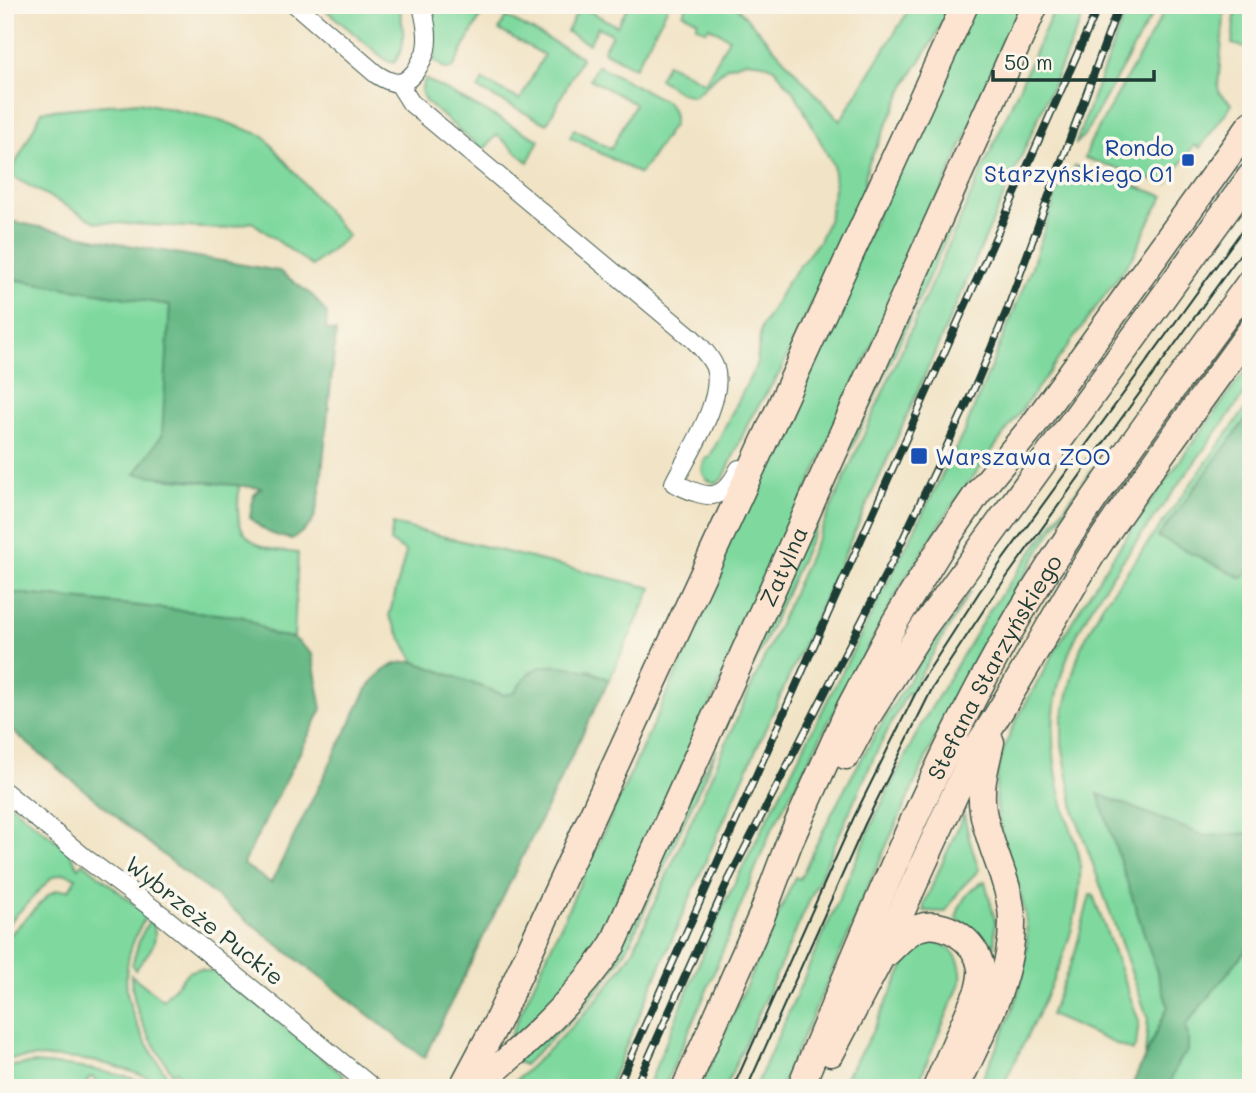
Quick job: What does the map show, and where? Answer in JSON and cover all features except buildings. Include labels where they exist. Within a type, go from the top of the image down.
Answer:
[{"type":"main road","points":[[463,1088],[497,1022],[964,5]]},
{"type":"main road","name":"Zatylna","points":[[473,1088],[564,1005],[591,977],[613,944],[1035,5]]},
{"type":"main road","points":[[685,1088],[850,707],[895,622],[977,494],[1056,395],[1251,124]]},
{"type":"main road","points":[[762,915],[867,717],[923,628],[1251,176]]},
{"type":"main road","name":"Stefana Starzyńskiego","points":[[800,1088],[874,911],[969,709],[1020,614],[1069,535],[1251,281]]},
{"type":"main road","points":[[810,1088],[841,1035],[878,961],[975,750],[996,720],[1030,656],[1093,554],[1251,331]]},
{"type":"main road","points":[[956,1088],[994,1004],[1011,942],[1009,900],[982,809],[982,785],[996,720]]},
{"type":"main road","points":[[878,961],[906,934],[917,928],[933,925],[956,932],[966,941],[979,961],[981,975],[978,991],[936,1088]]},
{"type":"street","points":[[296,5],[376,74],[399,84],[410,79],[426,49],[422,5]]},
{"type":"street","points":[[399,84],[411,103],[704,350],[715,365],[717,391],[674,483],[701,495],[717,514],[723,527]]},
{"type":"street","points":[[701,495],[720,493],[731,485],[760,426],[786,392]]},
{"type":"street","name":"Wybrzeże Puckie","points":[[5,792],[85,858],[163,916],[373,1088]]},
{"type":"green space","points":[[320,5],[399,5],[403,42],[394,63],[387,61]]},
{"type":"green space","points":[[430,5],[486,6],[453,68],[446,69],[434,61],[436,42]]},
{"type":"green space","points":[[629,5],[669,5],[635,68],[603,51],[612,34],[598,27],[589,44],[567,32],[580,6],[617,26]]},
{"type":"green space","points":[[688,5],[735,5],[840,121],[912,5],[950,5],[934,39],[907,82],[872,156],[867,167],[863,194],[780,372],[750,419],[724,477],[717,483],[708,480],[703,474],[704,462],[709,458],[754,370],[761,328],[788,281],[819,241],[829,219],[835,184],[833,165],[796,95],[774,68],[763,63],[746,61],[727,67],[693,96],[681,93],[659,79],[667,63],[705,83],[729,38],[709,27],[706,31],[696,26],[698,21],[683,13]]},
{"type":"green space","points":[[974,5],[1025,5],[612,924],[587,969],[505,1047],[722,574],[714,570]]},
{"type":"green space","points":[[1056,5],[1088,5],[902,427],[711,849],[608,1088],[508,1088],[591,1006],[633,951]]},
{"type":"green space","points":[[1128,5],[1142,5],[1153,13],[1085,134],[1075,145]]},
{"type":"green space","points":[[1168,5],[1225,5],[1218,87],[1220,94],[1232,104],[1200,148],[1194,145],[1167,184],[1085,158],[1090,143]]},
{"type":"green space","points":[[1236,5],[1249,5],[1251,43],[1244,47],[1232,44]]},
{"type":"green space","points":[[506,17],[582,57],[547,124],[478,89],[483,80],[520,100],[544,55],[499,30]]},
{"type":"green space","points":[[597,65],[667,102],[672,110],[673,125],[640,174],[570,137],[574,129],[611,149],[635,104],[590,79]]},
{"type":"green space","points":[[425,79],[539,140],[528,162],[497,135],[483,150],[425,101],[421,91]]},
{"type":"green space","points":[[139,102],[220,120],[264,136],[348,236],[312,266],[252,222],[222,229],[96,222],[13,177],[13,169],[42,111]]},
{"type":"green space","points":[[1075,166],[1164,196],[1134,255],[949,510],[900,587],[770,833],[664,1088],[647,1088],[722,908],[965,430],[1031,269],[1063,174],[1071,177]]},
{"type":"green space","points":[[975,173],[752,669],[757,638],[950,210]]},
{"type":"green space","points":[[5,220],[279,271],[313,296],[327,314],[326,330],[336,332],[320,492],[315,515],[306,529],[292,539],[268,532],[254,522],[250,517],[254,495],[261,488],[135,474],[162,435],[170,305],[5,278]]},
{"type":"green space","points":[[5,278],[170,305],[161,478],[239,485],[238,515],[249,538],[264,547],[298,553],[294,638],[275,635],[244,617],[5,592]]},
{"type":"green space","points":[[1251,363],[1251,385],[1110,578],[1074,641],[1065,664],[1055,703],[1054,748],[1060,793],[1080,864],[1074,922],[1054,979],[1002,1088],[978,1088],[1016,998],[1026,950],[1022,901],[997,808],[997,777],[1009,735],[1091,591],[1142,514]]},
{"type":"green space","points":[[1251,401],[1251,1088],[1131,1088],[1145,1056],[1148,1019],[1075,814],[1062,744],[1062,720],[1081,647],[1102,606]]},
{"type":"green space","points":[[1251,412],[1251,568],[1242,578],[1158,537]]},
{"type":"green space","points":[[1093,468],[988,636],[943,721],[780,1088],[755,1088],[877,813],[921,725],[989,611]]},
{"type":"green space","points":[[393,524],[652,588],[609,680],[590,670],[530,672],[514,693],[504,695],[415,662],[389,616],[406,552],[390,541]]},
{"type":"green space","points":[[971,590],[909,694],[907,693],[875,755],[725,1088],[700,1088],[795,877],[800,879],[857,767],[900,694]]},
{"type":"green space","points":[[5,592],[244,617],[274,635],[294,638],[312,654],[322,709],[243,864],[271,883],[367,689],[387,668],[400,663],[415,662],[504,695],[514,693],[532,671],[550,666],[582,670],[609,680],[424,1058],[173,863],[5,725]]},
{"type":"green space","points":[[717,749],[628,947],[594,995],[553,1038],[524,1065],[516,1061],[577,1003],[687,796]]},
{"type":"green space","points":[[1098,794],[1205,836],[1251,833],[1251,944],[1185,1026],[1188,1051],[1178,1062],[1168,1088],[1131,1088],[1168,1006]]},
{"type":"green space","points":[[5,800],[69,851],[78,867],[83,862],[147,915],[128,959],[128,999],[143,1037],[168,1077],[167,1084],[97,1062],[45,1057],[5,1059],[5,940],[48,895],[57,890],[69,890],[76,878],[64,873],[52,877],[5,927]]},
{"type":"green space","points":[[964,814],[979,870],[962,887],[945,912],[924,911],[924,904]]},
{"type":"green space","points":[[985,881],[995,920],[994,981],[979,935],[956,918],[966,896]]},
{"type":"green space","points":[[1090,895],[1093,895],[1139,1021],[1136,1045],[1132,1051],[1050,1015],[1074,956]]},
{"type":"green space","points":[[150,919],[154,927],[154,940],[149,952],[135,970],[132,965],[140,938]]},
{"type":"green space","points":[[931,942],[945,946],[955,955],[960,967],[961,981],[916,1088],[839,1088],[868,1040],[912,950]]},
{"type":"green space","points":[[198,969],[218,972],[344,1076],[335,1088],[188,1088],[177,1071],[172,1073],[144,1027],[136,1004],[131,975],[163,1000],[188,972]]},
{"type":"green space","points":[[35,1063],[114,1074],[161,1088],[141,1088],[139,1083],[134,1088],[104,1088],[92,1077],[84,1088],[5,1088],[5,1067]]},
{"type":"tram line","points":[[733,1088],[854,817],[921,682],[980,591],[1251,218]]},
{"type":"tram line","points":[[747,1088],[865,824],[933,687],[993,596],[1251,239]]},
{"type":"railway","points":[[617,1088],[1099,5]]},
{"type":"railway","points":[[635,1088],[727,883],[894,558],[977,382],[1007,310],[1119,5]]},
{"type":"place","name":"Rondo Starzyńskiego 01","points":[[1188,160]]},
{"type":"place","name":"Warszawa ZOO","points":[[919,456]]}]
